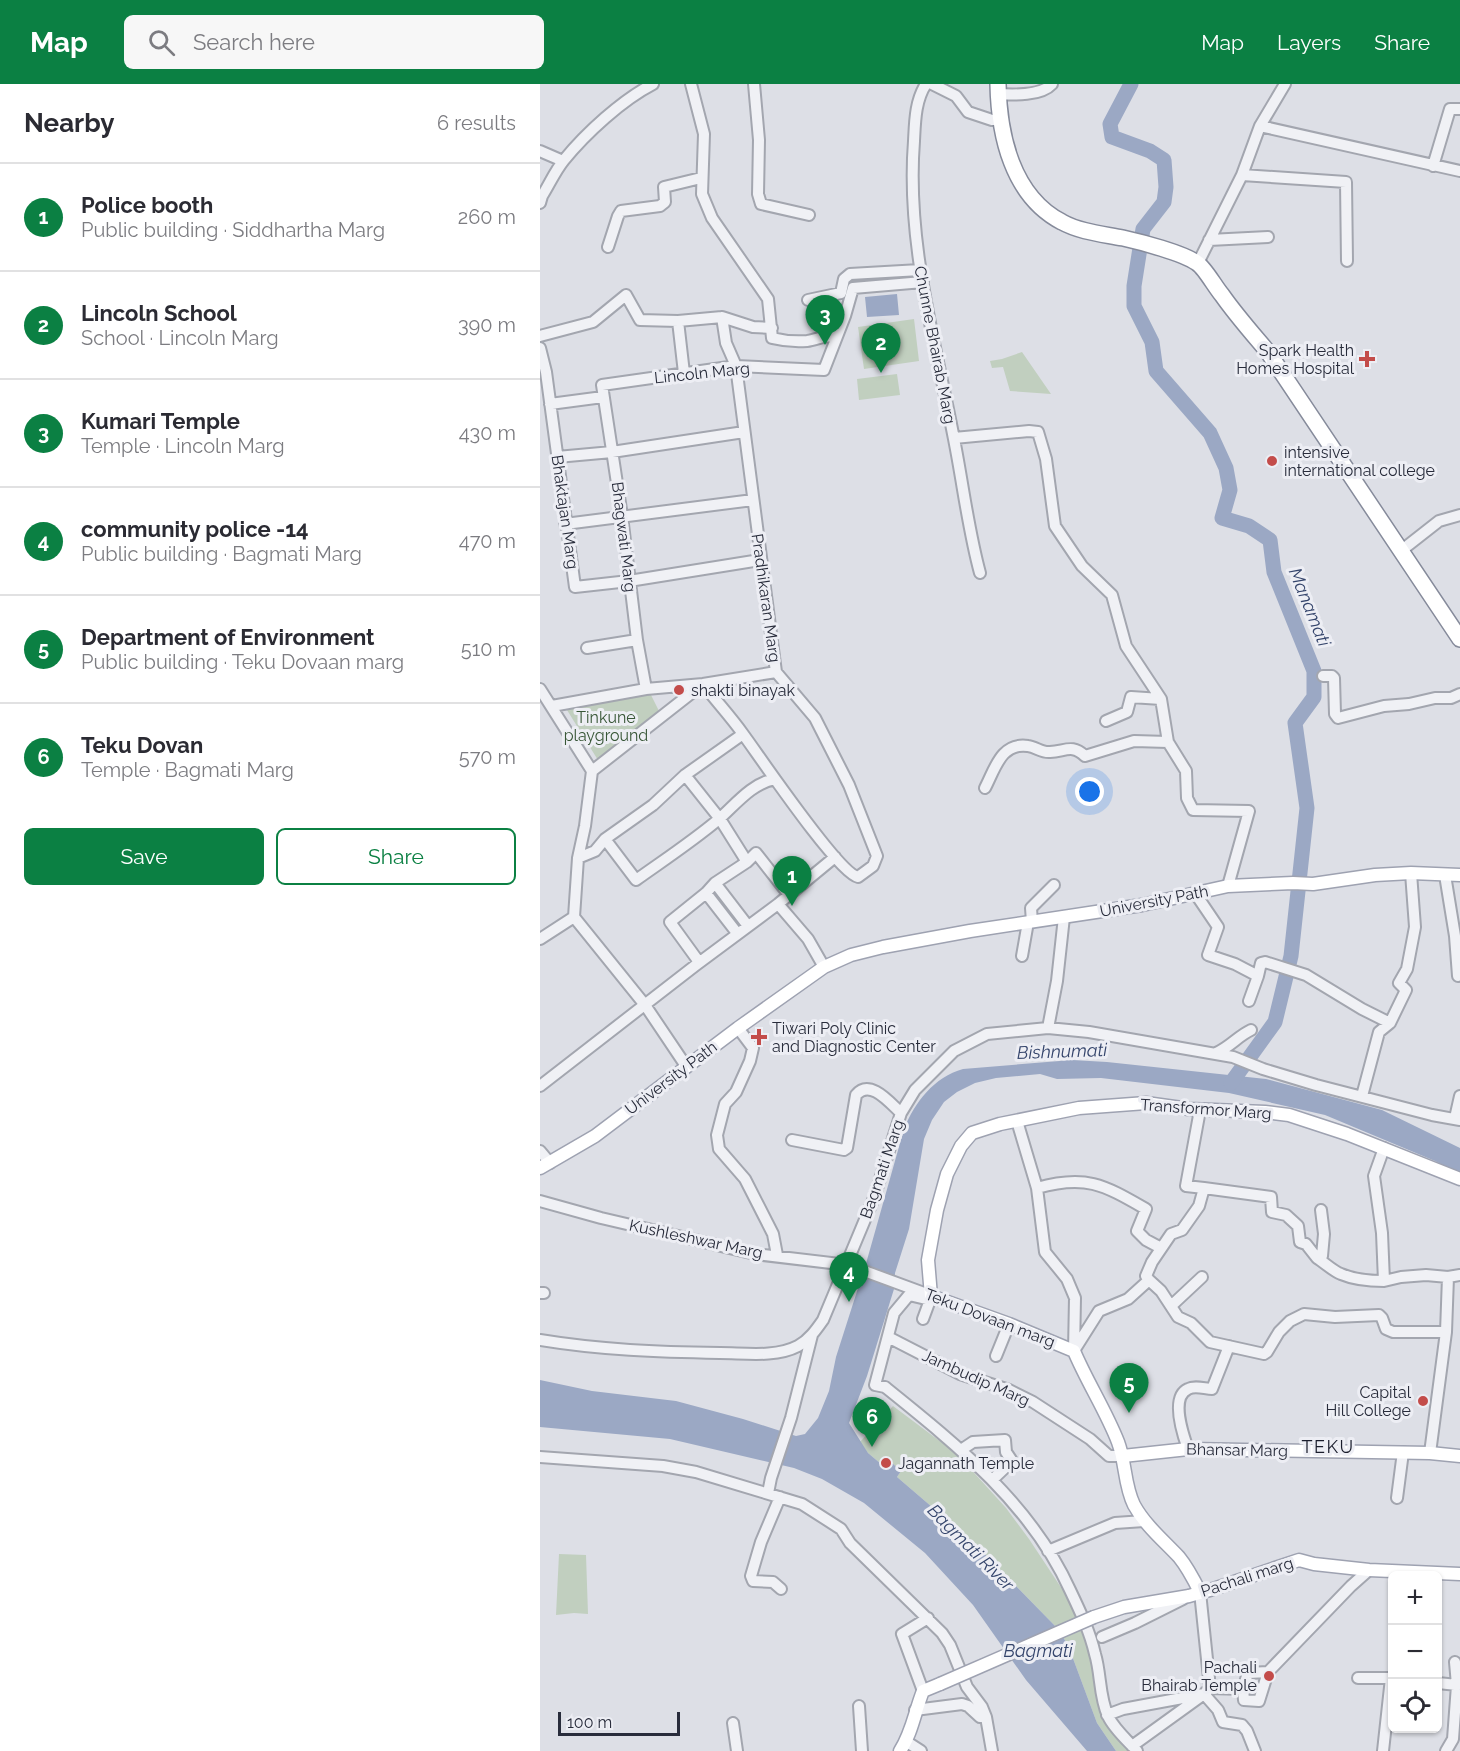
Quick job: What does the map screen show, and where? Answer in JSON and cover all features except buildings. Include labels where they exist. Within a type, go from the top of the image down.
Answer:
[{"type":"highway","points":[[998,89],[1000,120],[1006,148],[1013,167],[1029,194],[1041,207],[1062,223],[1161,248],[1198,263],[1237,316],[1268,352],[1460,639]]},
{"type":"main road","name":"University Path","points":[[545,1165],[595,1136],[738,1028],[824,967],[851,956],[905,943],[1142,905],[1228,886],[1313,884],[1376,875],[1411,873],[1460,875]]},
{"type":"main road","name":"Transformor Marg","points":[[931,1298],[928,1260],[937,1210],[947,1174],[961,1146],[972,1133],[1000,1124],[1079,1108],[1146,1103],[1200,1110],[1265,1112],[1289,1115],[1384,1148],[1460,1179]]},
{"type":"main road","name":"Teku Dovaan marg","points":[[931,1298],[1009,1324],[1074,1351],[1117,1439],[1133,1502],[1144,1521],[1193,1576],[1194,1594]]},
{"type":"main road","name":"Bhansar Marg","points":[[1123,1456],[1139,1452],[1188,1449],[1403,1452],[1460,1456]]},
{"type":"main road","name":"Pachali marg","points":[[923,1691],[1107,1612],[1194,1594],[1299,1560],[1314,1564],[1369,1570],[1460,1574]]},
{"type":"main road","points":[[900,1750],[908,1738],[915,1710],[923,1691]]},
{"type":"street","points":[[540,202],[563,161],[603,120],[653,84]]},
{"type":"street","points":[[691,84],[704,134],[702,194],[712,218],[768,299],[772,338],[789,342],[810,341],[828,336],[836,337]]},
{"type":"street","points":[[754,84],[759,140],[758,194],[761,204],[809,215]]},
{"type":"street","points":[[998,89],[1019,95],[1043,92],[1052,84]]},
{"type":"street","points":[[1198,263],[1242,175],[1260,126],[1285,84]]},
{"type":"street","points":[[924,85],[956,96],[968,112],[992,120],[1000,120]]},
{"type":"street","name":"Chunne Bhairab Marg","points":[[924,85],[916,113],[911,177],[920,270],[954,438],[1029,430],[1038,432],[1046,459],[1055,526],[1082,566],[1112,595],[1126,646],[1161,699],[1168,742],[1186,771],[1187,798],[1193,810],[1249,811],[1228,886]]},
{"type":"street","points":[[1433,166],[1450,109],[1460,110]]},
{"type":"street","points":[[1260,126],[1460,171]]},
{"type":"street","points":[[540,151],[563,161]]},
{"type":"street","points":[[1242,175],[1346,182],[1347,261]]},
{"type":"street","points":[[608,247],[621,212],[660,206],[665,202],[664,187],[701,178]]},
{"type":"street","points":[[1209,240],[1268,237]]},
{"type":"street","points":[[808,300],[841,293],[844,279],[850,274],[920,270]]},
{"type":"street","name":"Lincoln Marg","points":[[602,385],[736,366],[824,370],[846,316],[853,288],[923,282]]},
{"type":"street","points":[[540,336],[593,322],[626,295],[640,320],[678,321],[722,317],[753,327],[772,327]]},
{"type":"street","name":"Pradhikaran Marg","points":[[722,317],[726,343],[736,366],[776,672],[815,718],[849,785],[877,856],[873,866],[858,877],[852,875],[835,857]]},
{"type":"street","points":[[678,321],[684,373]]},
{"type":"street","name":"Bhaktajan Marg","points":[[540,348],[575,587],[629,581]]},
{"type":"street","name":"Bhagwati Marg","points":[[602,385],[622,516],[637,640],[646,689]]},
{"type":"street","points":[[550,404],[603,397]]},
{"type":"street","points":[[557,457],[612,452],[744,432]]},
{"type":"street","points":[[954,438],[971,541],[980,573]]},
{"type":"street","points":[[566,524],[753,500]]},
{"type":"street","points":[[1402,550],[1439,521],[1460,515]]},
{"type":"street","points":[[629,581],[760,560]]},
{"type":"street","points":[[587,648],[637,640]]},
{"type":"street","points":[[552,706],[646,689],[703,684],[776,672]]},
{"type":"street","points":[[1323,676],[1334,678],[1335,714],[1338,718],[1384,706],[1409,704],[1435,698],[1451,698],[1460,694]]},
{"type":"street","points":[[540,1086],[699,962],[778,904],[835,857],[703,684]]},
{"type":"street","points":[[592,771],[703,684]]},
{"type":"street","points":[[540,689],[592,771],[585,826],[578,858],[574,917],[645,1005],[687,1066]]},
{"type":"street","points":[[1106,721],[1127,712],[1131,697],[1161,699]]},
{"type":"street","points":[[578,858],[595,850],[605,839],[653,805],[685,776],[743,734]]},
{"type":"street","points":[[985,788],[997,760],[1011,748],[1018,746],[1029,746],[1046,753],[1071,748],[1078,749],[1085,756],[1134,741],[1168,742]]},
{"type":"street","points":[[685,776],[720,819],[747,862]]},
{"type":"street","points":[[605,839],[636,880],[720,819],[743,796],[767,780],[775,779]]},
{"type":"street","points":[[699,962],[670,922],[715,883],[747,862],[756,853],[789,895]]},
{"type":"street","points":[[1362,1095],[1379,1032],[1390,1023],[1406,989],[1399,983],[1407,969],[1415,927],[1411,873]]},
{"type":"street","points":[[1445,875],[1455,936],[1458,976]]},
{"type":"street","points":[[715,883],[748,926]]},
{"type":"street","points":[[1022,956],[1031,908],[1054,885]]},
{"type":"street","points":[[706,892],[737,933]]},
{"type":"street","points":[[1195,893],[1218,927],[1208,955],[1235,964],[1258,976]]},
{"type":"street","points":[[778,904],[807,939],[824,967]]},
{"type":"street","points":[[540,939],[574,917]]},
{"type":"street","points":[[1048,1028],[1057,981],[1064,917]]},
{"type":"street","points":[[1249,1001],[1263,962],[1306,975],[1390,1023]]},
{"type":"street","name":"Kushleshwar Marg","points":[[540,1201],[600,1218],[755,1254],[777,1255],[773,1234],[745,1179],[719,1149],[717,1135],[725,1104],[736,1092],[750,1061],[753,1048],[738,1028]]},
{"type":"street","name":"Bagmati Marg","points":[[540,1340],[581,1347],[753,1354],[777,1352],[797,1346],[812,1335],[823,1320],[848,1265],[850,1253],[857,1242],[874,1198],[901,1113],[915,1090],[954,1051],[987,1034],[1048,1028],[1089,1032],[1233,1056],[1263,1069],[1316,1085],[1362,1095],[1432,1115],[1457,1119]]},
{"type":"street","points":[[1216,1054],[1228,1048],[1244,1033],[1251,1030]]},
{"type":"street","points":[[792,1140],[844,1150],[848,1148],[856,1095],[860,1089],[865,1088],[879,1094],[901,1113]]},
{"type":"street","points":[[1457,1119],[1460,1096]]},
{"type":"street","points":[[1200,1110],[1186,1186],[1271,1197],[1272,1212],[1286,1215],[1298,1226],[1300,1242],[1306,1244],[1317,1258],[1329,1264],[1338,1274],[1361,1280],[1384,1281],[1426,1275],[1448,1277],[1460,1275]]},
{"type":"street","points":[[1017,1121],[1037,1188],[1045,1252],[1067,1280],[1075,1298],[1074,1351]]},
{"type":"street","points":[[1384,1148],[1374,1176],[1382,1233],[1384,1281]]},
{"type":"street","points":[[540,1151],[545,1165]]},
{"type":"street","points":[[1037,1188],[1055,1183],[1080,1182],[1097,1183],[1110,1188],[1146,1209],[1137,1231],[1146,1240],[1161,1248]]},
{"type":"street","points":[[1204,1188],[1199,1206],[1182,1230],[1171,1234],[1146,1276],[1161,1292],[1178,1317],[1191,1323],[1210,1342],[1263,1354],[1267,1352],[1279,1332],[1290,1321],[1304,1314],[1335,1317],[1379,1315],[1386,1329],[1393,1332],[1446,1332]]},
{"type":"street","points":[[1317,1258],[1322,1256],[1324,1234],[1321,1210]]},
{"type":"street","points":[[777,1255],[848,1265]]},
{"type":"street","name":"Teku Dovaan marg","points":[[848,1265],[916,1289],[931,1298]]},
{"type":"street","points":[[1171,1306],[1202,1277]]},
{"type":"street","points":[[1430,1453],[1446,1332],[1448,1277]]},
{"type":"street","points":[[1074,1351],[1099,1311],[1128,1299],[1149,1280]]},
{"type":"street","points":[[923,1319],[931,1298],[907,1296],[894,1314],[875,1385],[885,1387],[961,1450],[1017,1507],[1048,1551],[1069,1587],[1096,1655],[1107,1714],[1134,1748],[1207,1691]]},
{"type":"street","points":[[996,1356],[1009,1324]]},
{"type":"street","points":[[768,1493],[791,1418],[812,1335]]},
{"type":"street","name":"Jambudip Marg","points":[[888,1337],[960,1374],[1009,1390],[1033,1402],[1090,1439],[1109,1456],[1123,1456]]},
{"type":"street","points":[[1188,1449],[1179,1407],[1181,1395],[1187,1389],[1212,1389],[1229,1346]]},
{"type":"street","points":[[961,1450],[973,1442],[1005,1440],[1006,1452],[1012,1461],[992,1480]]},
{"type":"street","points":[[1397,1498],[1403,1452]]},
{"type":"street","points":[[540,1457],[663,1466],[696,1472],[802,1504],[841,1529],[850,1543],[928,1618],[950,1645],[967,1687],[982,1707],[986,1717],[992,1751]]},
{"type":"street","points":[[780,1497],[761,1542],[751,1576],[753,1581],[773,1582],[782,1589]]},
{"type":"street","points":[[1048,1551],[1115,1523],[1144,1521]]},
{"type":"street","points":[[1268,1672],[1248,1673],[1243,1689],[1244,1700],[1259,1701],[1268,1672],[1369,1570]]},
{"type":"street","points":[[1102,1637],[1145,1619],[1194,1594],[1207,1691],[1223,1722],[1242,1725],[1255,1751]]},
{"type":"street","points":[[923,1691],[902,1634],[928,1618]]},
{"type":"street","points":[[1446,1751],[1453,1739],[1455,1662]]},
{"type":"street","points":[[1358,1678],[1388,1678]]},
{"type":"street","points":[[1383,1751],[1392,1679]]},
{"type":"street","points":[[1442,1684],[1456,1685]]},
{"type":"street","points":[[1107,1714],[1207,1691],[1243,1689]]},
{"type":"street","points":[[915,1710],[962,1704],[968,1706],[980,1717],[986,1717]]},
{"type":"street","points":[[859,1706],[862,1751]]},
{"type":"street","points":[[733,1723],[737,1751]]},
{"type":"street","points":[[900,1750],[907,1743],[921,1751]]},
{"type":"green space","points":[[914,319],[919,361],[864,369],[858,327]]},
{"type":"green space","points":[[1022,352],[1051,394],[1010,391],[1003,367],[992,368],[990,361]]},
{"type":"green space","points":[[897,374],[900,395],[859,400],[857,379]]},
{"type":"green space","name":"Tinkune playground","points":[[649,691],[659,711],[601,765],[567,710]]},
{"type":"green space","points":[[893,1406],[957,1454],[1006,1508],[1029,1539],[1070,1601],[1092,1660],[1103,1714],[1131,1751],[1116,1751],[1097,1723],[1068,1645],[1057,1628],[974,1543],[897,1477],[901,1471],[892,1463],[887,1469],[868,1453],[860,1442]]},
{"type":"green space","points":[[559,1554],[586,1555],[588,1614],[556,1615]]},
{"type":"water","points":[[897,294],[899,315],[867,317],[865,297]]},
{"type":"water","points":[[1072,1060],[1266,1079],[1382,1110],[1460,1148],[1460,1174],[1435,1161],[1325,1115],[1229,1093],[1101,1078],[1057,1079],[1040,1074],[996,1078],[975,1083],[944,1102],[932,1120],[924,1139],[909,1229],[895,1273],[894,1289],[867,1376],[849,1423],[868,1453],[887,1469],[892,1463],[901,1471],[897,1477],[974,1543],[1057,1628],[1068,1645],[1097,1723],[1116,1751],[1087,1751],[1026,1680],[973,1605],[925,1553],[864,1503],[822,1479],[794,1468],[670,1439],[540,1427],[540,1380],[592,1391],[676,1401],[796,1436],[805,1434],[818,1418],[829,1391],[836,1357],[867,1260],[904,1129],[920,1100],[934,1084],[963,1069]]},
{"type":"waterway","name":"Manamati","points":[[1131,84],[1110,124],[1112,137],[1150,151],[1164,160],[1166,187],[1164,202],[1143,229],[1134,286],[1134,306],[1152,342],[1156,371],[1210,433],[1226,468],[1230,490],[1222,518],[1249,526],[1270,540],[1274,572],[1314,671],[1314,697],[1295,723],[1307,808],[1291,956],[1275,1022],[1231,1083]]},
{"type":"place","name":"Kumari Temple","points":[[825,345]]},
{"type":"place","name":"Spark Health Homes Hospital","points":[[1367,359]]},
{"type":"place","name":"Lincoln School","points":[[881,373]]},
{"type":"place","name":"intensive international college","points":[[1272,461]]},
{"type":"place","name":"shakti binayak","points":[[679,690]]},
{"type":"place","name":"Police booth","points":[[792,906]]},
{"type":"place","name":"Tiwari Poly Clinic and Diagnostic Center","points":[[759,1037]]},
{"type":"place","name":"community police -14","points":[[849,1302]]},
{"type":"place","name":"Capital Hill College","points":[[1423,1401]]},
{"type":"place","name":"Department of Environment","points":[[1129,1413]]},
{"type":"place","name":"Teku Dovan","points":[[872,1447]]},
{"type":"place","name":"Jagannath Temple","points":[[886,1463]]},
{"type":"place","name":"Pachali Bhairab Temple","points":[[1269,1676]]},
{"type":"district","name":"TEKU","points":[[1328,1446]]},
{"type":"water label","name":"Bishnumati","points":[[1062,1051]]},
{"type":"water label","name":"Bagmati River","points":[[971,1547]]},
{"type":"water label","name":"Bagmati","points":[[1038,1650]]}]
